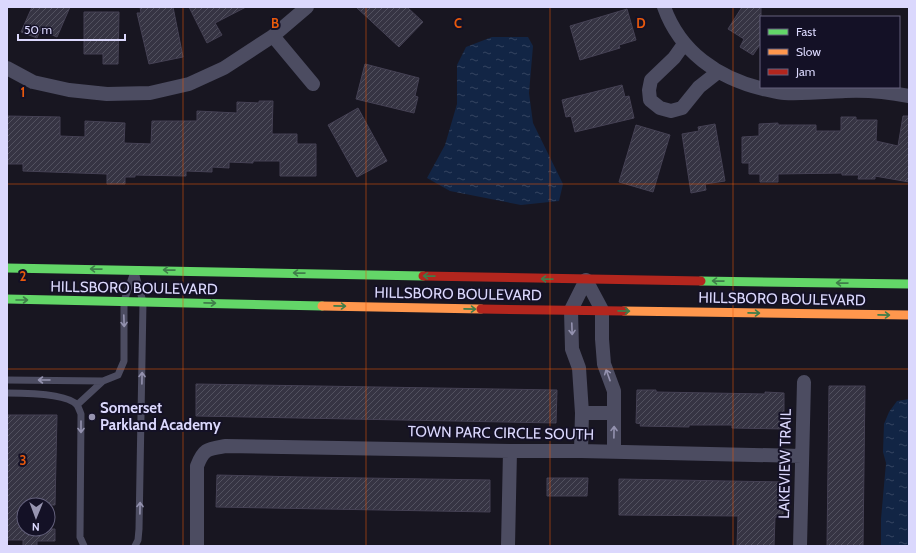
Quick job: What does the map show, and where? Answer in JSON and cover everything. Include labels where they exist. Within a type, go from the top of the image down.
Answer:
[{"type":"street","points":[[7,68],[33,82],[69,90],[107,94],[150,93],[189,84],[224,68],[273,36],[307,7]]},
{"type":"street","points":[[664,7],[666,14],[684,44],[694,54],[718,72],[745,85],[782,93],[810,93],[847,90],[887,92],[909,96]]},
{"type":"street","points":[[273,36],[313,84]]},
{"type":"street","points":[[684,44],[674,58],[651,80],[649,90],[650,100],[660,108],[671,111],[682,108],[699,87],[718,72]]},
{"type":"street","name":"HILLSBORO BOULEVARD","points":[[7,268],[586,280],[909,284]]},
{"type":"street","points":[[581,451],[582,413],[579,368],[572,349],[571,310],[586,280]]},
{"type":"street","points":[[586,280],[602,310],[604,364],[614,392],[614,451]]},
{"type":"street","name":"HILLSBORO BOULEVARD","points":[[7,300],[909,315]]},
{"type":"street","name":"LAKEVIEW TRAIL","points":[[800,546],[804,382]]},
{"type":"street","points":[[582,413],[614,413]]},
{"type":"street","name":"TOWN PARC CIRCLE SOUTH","points":[[197,546],[197,466],[202,455],[210,449],[226,446],[510,451],[614,451],[802,456]]},
{"type":"street","points":[[508,546],[510,451]]},
{"type":"lane","points":[[77,405],[103,381],[118,374],[124,361],[124,301],[135,270]]},
{"type":"lane","points":[[135,270],[143,302],[139,529],[138,540],[135,546]]},
{"type":"lane","points":[[7,380],[103,381]]},
{"type":"lane","points":[[7,393],[33,393],[66,399],[77,405],[81,414],[80,537],[84,546]]},
{"type":"water","points":[[492,37],[528,37],[533,46],[529,93],[533,123],[563,184],[559,201],[521,205],[450,191],[427,178],[445,145],[457,104],[457,65],[466,47]]},
{"type":"water","points":[[909,399],[909,546],[881,546],[881,519],[886,463],[883,452],[884,424],[889,412],[897,401]]},
{"type":"building","points":[[32,7],[70,7],[57,37],[40,30],[37,38],[21,32]]},
{"type":"building","points":[[140,7],[173,7],[183,57],[149,64],[137,13],[141,13]]},
{"type":"building","points":[[189,7],[246,7],[215,23],[222,35],[207,43]]},
{"type":"building","points":[[356,7],[407,7],[423,22],[399,47]]},
{"type":"building","points":[[742,7],[761,7],[760,44],[753,55],[740,47],[744,39],[728,29]]},
{"type":"building","points":[[627,9],[636,40],[619,45],[620,48],[580,60],[570,26]]},
{"type":"building","points":[[84,12],[119,12],[118,64],[103,64],[103,54],[84,54]]},
{"type":"building","points":[[365,64],[419,78],[415,96],[418,97],[414,113],[356,99]]},
{"type":"building","points":[[622,85],[625,97],[629,96],[634,118],[575,132],[571,116],[566,117],[562,100]]},
{"type":"building","points":[[259,101],[273,101],[272,134],[297,134],[297,144],[316,144],[316,176],[280,176],[280,161],[253,161],[253,163],[229,162],[229,168],[212,167],[212,172],[186,171],[186,176],[135,175],[135,177],[125,177],[125,184],[107,184],[107,174],[23,171],[23,164],[7,164],[7,116],[60,117],[60,136],[85,137],[85,121],[125,123],[124,143],[151,144],[152,121],[197,121],[197,111],[237,113],[237,102],[259,103]]},
{"type":"building","points":[[358,108],[387,161],[357,177],[328,125]]},
{"type":"building","points":[[903,116],[909,116],[909,182],[875,176],[875,179],[858,179],[859,175],[842,175],[842,173],[778,174],[778,182],[760,182],[760,174],[749,174],[749,163],[742,163],[742,137],[759,136],[759,124],[778,123],[778,125],[816,125],[816,131],[841,131],[841,117],[856,117],[856,120],[877,120],[876,141],[898,146]]},
{"type":"building","points":[[715,124],[725,181],[705,184],[706,190],[691,193],[682,134],[699,131],[698,127]]},
{"type":"building","points":[[636,125],[670,135],[653,192],[619,182]]},
{"type":"building","points":[[196,384],[557,390],[556,423],[196,416]]},
{"type":"building","points":[[829,386],[865,386],[863,546],[827,546]]},
{"type":"building","points":[[637,390],[656,390],[656,392],[784,393],[784,429],[732,428],[732,425],[689,425],[689,427],[640,426],[641,424],[636,423]]},
{"type":"building","points":[[7,415],[57,415],[55,497],[16,497],[16,537],[55,537],[55,541],[37,541],[37,546],[23,546],[23,540],[7,540]]},
{"type":"building","points":[[217,475],[490,480],[490,512],[216,507]]},
{"type":"building","points":[[547,478],[588,478],[587,496],[547,496]]},
{"type":"building","points":[[619,479],[783,482],[783,517],[775,517],[774,546],[737,546],[738,516],[619,515]]},
{"type":"traffic: fast","points":[[7,268],[423,276]]},
{"type":"traffic: fast","points":[[701,281],[909,284]]},
{"type":"traffic: fast","points":[[7,299],[322,306]]},
{"type":"traffic: slow","points":[[322,306],[481,309]]},
{"type":"traffic: slow","points":[[624,311],[909,315]]},
{"type":"traffic: jam","points":[[423,276],[701,281]]},
{"type":"traffic: jam","points":[[481,309],[624,311]]},
{"type":"place","name":"Somerset Parkland Academy","points":[[92,417]]}]
